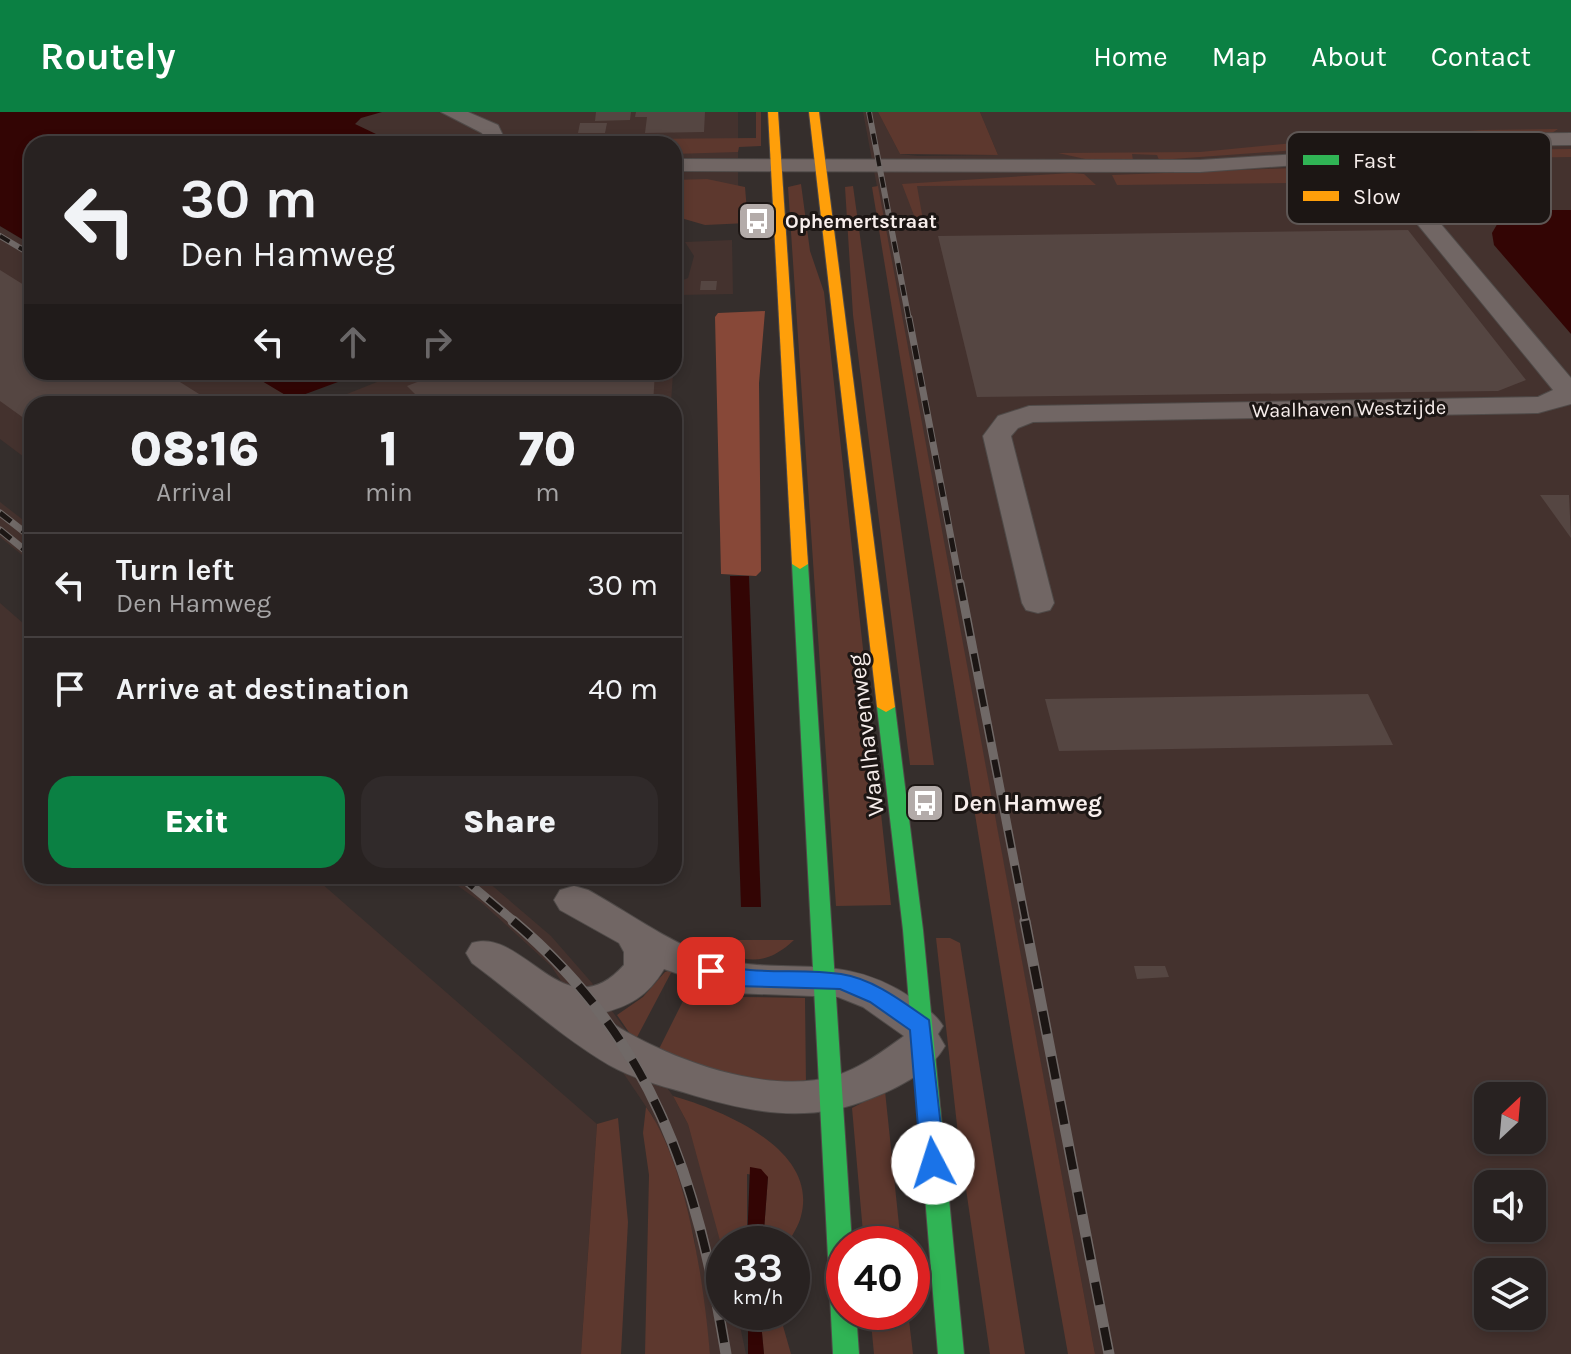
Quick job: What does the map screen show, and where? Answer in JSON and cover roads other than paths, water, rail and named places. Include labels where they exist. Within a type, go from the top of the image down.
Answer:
[{"type":"street","points":[[451,112],[491,129],[494,136]]},
{"type":"street","points":[[773,112],[846,1354]]},
{"type":"street","name":"Waalhavenweg","points":[[814,112],[898,800],[951,1354]]},
{"type":"street","points":[[1551,139],[1571,139]]},
{"type":"street","points":[[682,165],[778,168],[1200,166],[1287,160]]},
{"type":"street","points":[[682,172],[778,168]]},
{"type":"street","name":"Waalhaven Westzijde","points":[[1038,603],[997,436],[1008,422],[1029,414],[1538,405],[1567,394],[1429,224]]},
{"type":"street","points":[[574,900],[688,964],[734,978],[842,982],[878,996],[922,1036],[889,1070],[829,1095],[793,1101],[758,1097],[641,1061],[604,1039],[512,971],[570,1002],[611,997],[629,986],[642,969],[644,949],[635,936]]},
{"type":"street","points":[[758,1097],[803,1127],[828,1155],[836,1170]]},
{"type":"railway","points":[[869,112],[909,320]]},
{"type":"railway","points":[[0,236],[24,250]]},
{"type":"railway","points":[[909,318],[960,585]]},
{"type":"railway","points":[[0,513],[24,532]]},
{"type":"railway","points":[[0,530],[24,550]]},
{"type":"railway","points":[[960,583],[1026,923]]},
{"type":"railway","points":[[470,884],[516,923]]},
{"type":"railway","points":[[513,921],[561,967],[602,1014],[635,1064],[662,1116],[700,1229],[726,1354]]},
{"type":"railway","points":[[1025,921],[1109,1354]]},
{"type":"place","name":"Ophemertstraat","points":[[757,221]]},
{"type":"place","name":"Den Hamweg","points":[[925,803]]}]
